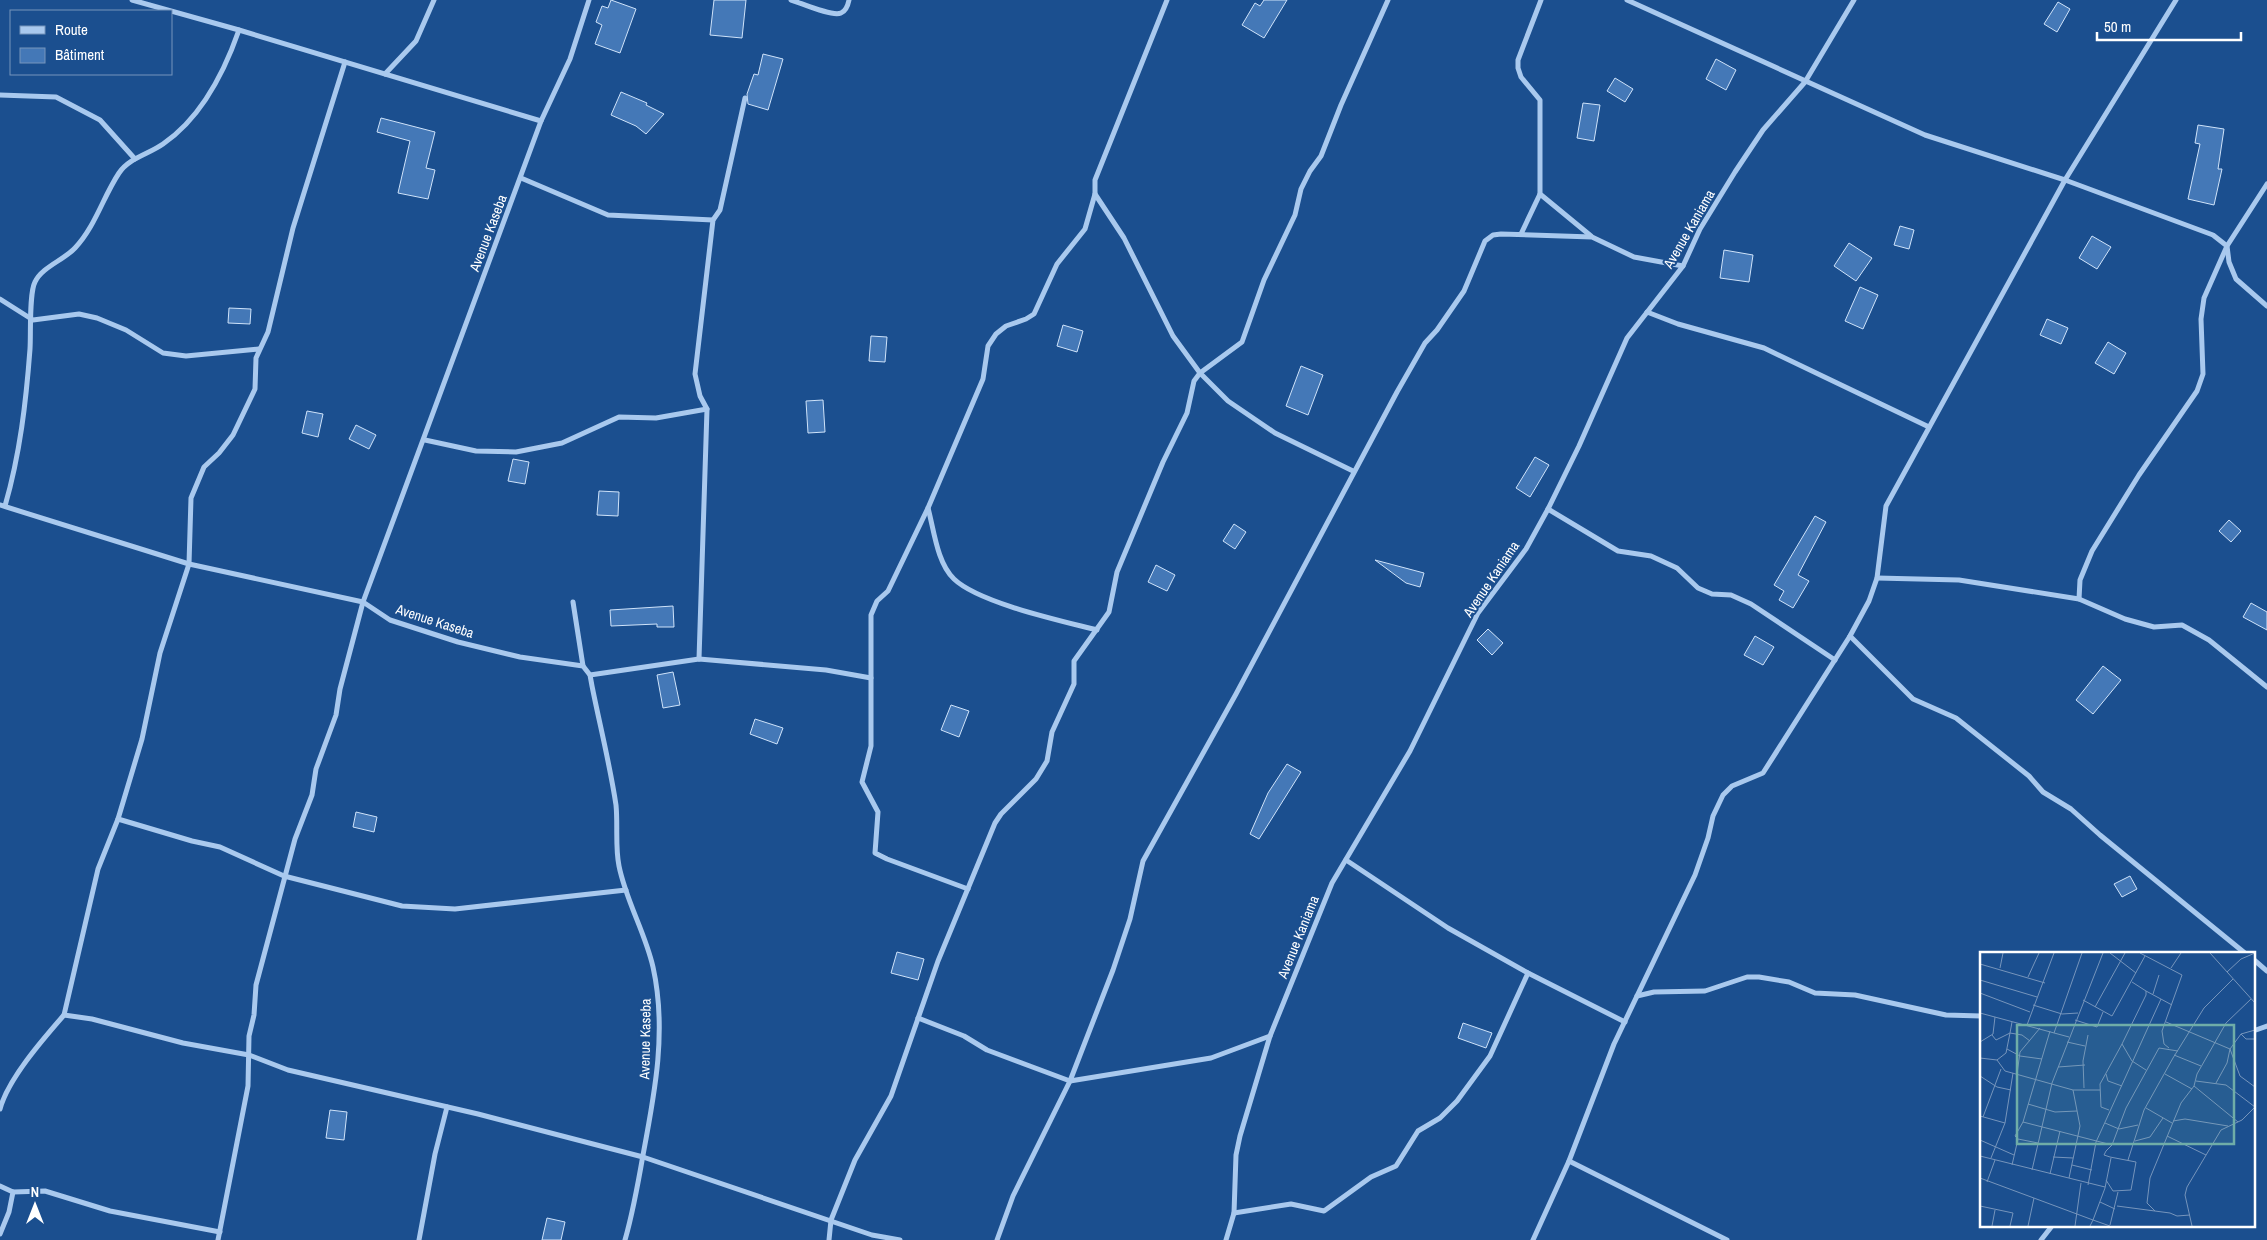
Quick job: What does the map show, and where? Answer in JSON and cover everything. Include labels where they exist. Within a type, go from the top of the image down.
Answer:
[{"type":"street","points":[[132,0],[168,10]]},
{"type":"street","points":[[386,74],[416,42],[434,0]]},
{"type":"street","name":"Avenue Kaseba","points":[[589,0],[570,59],[541,121],[425,440],[363,602],[390,620],[407,627],[520,657],[583,666],[590,675],[616,806],[618,865],[626,890],[645,935],[653,968],[660,1018],[659,1053],[654,1099],[634,1208],[625,1240]]},
{"type":"street","points":[[790,0],[833,14],[841,14],[849,0]]},
{"type":"street","points":[[968,888],[887,859],[875,852],[878,812],[862,782],[871,746],[871,614],[876,602],[888,591],[928,508],[983,379],[988,346],[996,334],[1006,326],[1034,314],[1057,264],[1085,229],[1094,194],[1095,180],[1167,0]]},
{"type":"street","points":[[829,1240],[831,1220],[855,1160],[891,1096],[938,961],[995,823],[1001,814],[1036,779],[1046,761],[1052,732],[1074,684],[1074,661],[1078,651],[1097,630],[1109,612],[1117,572],[1163,462],[1187,413],[1190,391],[1200,373],[1242,342],[1257,298],[1295,214],[1301,189],[1310,171],[1321,156],[1341,105],[1388,0]]},
{"type":"street","points":[[1521,234],[1540,194],[1540,100],[1521,77],[1518,60],[1541,0]]},
{"type":"street","points":[[1627,0],[1925,135],[2064,180],[2213,235],[2227,246],[2228,262],[2236,278],[2267,306]]},
{"type":"street","name":"Avenue Kaniama","points":[[1226,1240],[1234,1213],[1236,1156],[1240,1136],[1270,1036],[1332,883],[1410,751],[1478,613],[1526,549],[1548,509],[1579,446],[1627,338],[1682,266],[1700,229],[1762,130],[1806,82],[1854,0]]},
{"type":"street","points":[[1533,1240],[1569,1161],[1624,1022],[1695,875],[1708,838],[1713,816],[1723,795],[1732,786],[1762,773],[1850,636],[1869,602],[1877,578],[1886,506],[2064,180],[2176,0]]},
{"type":"street","points":[[172,11],[541,121]]},
{"type":"street","points":[[218,1240],[248,1086],[249,1036],[254,1014],[256,985],[284,876],[312,795],[316,768],[336,715],[340,689],[363,602],[189,564],[2,506],[16,468],[26,401],[33,320],[31,298],[35,281],[44,271],[76,247],[120,172],[135,158],[162,144],[191,121],[227,65],[239,30]]},
{"type":"street","points":[[0,1110],[2,1102],[23,1067],[64,1015],[98,869],[118,819],[142,739],[160,653],[189,564],[191,506],[194,490],[204,467],[219,453],[233,435],[255,389],[256,358],[268,332],[293,228],[345,62]]},
{"type":"street","points":[[0,95],[56,97],[63,100],[100,120],[135,158]]},
{"type":"street","points":[[699,659],[707,409],[700,396],[695,374],[713,220],[720,210],[744,98]]},
{"type":"street","points":[[521,178],[608,214],[713,220]]},
{"type":"street","points":[[2079,599],[2080,580],[2092,551],[2138,475],[2196,391],[2202,374],[2201,319],[2204,298],[2227,246],[2267,184]]},
{"type":"street","points":[[1094,194],[1124,238],[1173,336],[1200,373],[1228,401],[1276,433],[1353,471]]},
{"type":"street","points":[[1540,194],[1592,237],[1634,256],[1682,266]]},
{"type":"street","points":[[997,1240],[1013,1196],[1070,1081],[1130,919],[1143,862],[1236,694],[1353,471],[1425,343],[1437,330],[1464,291],[1485,241],[1493,235],[1501,234],[1592,237]]},
{"type":"street","points":[[0,299],[33,320],[79,314],[97,318],[126,330],[163,353],[186,356],[259,348]]},
{"type":"street","points":[[1647,312],[1678,324],[1764,348],[1929,427]]},
{"type":"street","points":[[425,440],[476,451],[516,452],[562,443],[619,417],[656,418],[707,409]]},
{"type":"street","points":[[928,508],[940,556],[953,579],[972,592],[1013,607],[1097,630]]},
{"type":"street","points":[[1548,509],[1618,551],[1652,556],[1677,568],[1698,588],[1712,594],[1731,595],[1751,604],[1835,660]]},
{"type":"street","points":[[1877,578],[1958,580],[2079,599],[2125,619],[2154,627],[2174,624],[2188,627],[2209,640],[2267,687]]},
{"type":"street","points":[[573,602],[583,666]]},
{"type":"street","points":[[1850,636],[1913,699],[1956,718],[2029,776],[2043,792],[2071,809],[2100,835],[2244,952]]},
{"type":"street","points":[[590,675],[699,659],[826,670],[871,678]]},
{"type":"street","points":[[118,819],[192,841],[220,847],[284,876],[402,906],[455,909],[626,890]]},
{"type":"street","points":[[1346,860],[1448,928],[1528,974],[1624,1022]]},
{"type":"street","points":[[2254,960],[2267,971]]},
{"type":"street","points":[[1234,1213],[1291,1204],[1324,1210],[1371,1177],[1396,1166],[1418,1131],[1440,1118],[1475,1079],[1490,1056],[1528,974]]},
{"type":"street","points":[[1637,996],[1654,992],[1705,991],[1746,977],[1759,977],[1790,982],[1815,992],[1855,995],[1946,1015],[1980,1016]]},
{"type":"street","points":[[64,1015],[92,1019],[183,1043],[249,1055],[288,1070],[447,1107],[643,1157],[872,1235],[900,1240]]},
{"type":"street","points":[[918,1018],[964,1036],[987,1050],[1070,1081],[1211,1058],[1270,1036]]},
{"type":"street","points":[[2254,1031],[2267,1026]]},
{"type":"street","points":[[419,1240],[435,1154],[447,1107]]},
{"type":"street","points":[[1569,1161],[1727,1240]]},
{"type":"street","points":[[0,1186],[13,1192],[45,1191],[110,1211],[220,1232]]},
{"type":"street","points":[[0,1234],[9,1212],[13,1192]]},
{"type":"street","points":[[2041,1240],[2050,1228]]},
{"type":"building","points":[[611,0],[636,9],[620,53],[595,44],[602,25],[596,22],[602,6],[608,8]]},
{"type":"building","points":[[714,0],[746,0],[742,38],[710,35]]},
{"type":"building","points":[[1264,0],[1287,0],[1264,38],[1242,25],[1255,3],[1260,6]]},
{"type":"building","points":[[2058,2],[2070,9],[2057,32],[2044,24]]},
{"type":"building","points":[[763,54],[783,59],[768,110],[748,104],[747,94],[754,74],[758,75]]},
{"type":"building","points":[[1716,59],[1736,70],[1726,90],[1706,79]]},
{"type":"building","points":[[1615,78],[1633,89],[1625,102],[1607,91]]},
{"type":"building","points":[[621,92],[647,103],[646,105],[664,114],[646,134],[636,126],[611,115]]},
{"type":"building","points":[[1583,103],[1600,105],[1594,141],[1577,138]]},
{"type":"building","points":[[381,118],[435,132],[426,168],[435,170],[428,199],[398,193],[410,141],[377,132]]},
{"type":"building","points":[[2198,125],[2224,129],[2218,169],[2222,169],[2214,205],[2188,199],[2200,144],[2195,143]]},
{"type":"building","points":[[1900,226],[1914,230],[1909,249],[1894,245]]},
{"type":"building","points":[[2092,236],[2111,247],[2097,269],[2079,258]]},
{"type":"building","points":[[1849,243],[1872,258],[1856,281],[1834,266]]},
{"type":"building","points":[[1724,250],[1753,255],[1749,282],[1720,278]]},
{"type":"building","points":[[1860,287],[1878,295],[1863,329],[1845,321]]},
{"type":"building","points":[[229,308],[251,309],[250,324],[228,323]]},
{"type":"building","points":[[2047,319],[2068,328],[2061,344],[2040,335]]},
{"type":"building","points":[[1063,325],[1083,331],[1077,352],[1057,346]]},
{"type":"building","points":[[871,336],[887,337],[885,362],[869,361]]},
{"type":"building","points":[[2108,342],[2126,353],[2114,374],[2095,363]]},
{"type":"building","points":[[1301,366],[1323,375],[1308,415],[1286,406]]},
{"type":"building","points":[[823,400],[825,432],[808,433],[806,401]]},
{"type":"building","points":[[307,411],[323,414],[318,437],[302,433]]},
{"type":"building","points":[[356,425],[376,435],[369,449],[349,439]]},
{"type":"building","points":[[1535,457],[1549,465],[1530,497],[1516,488]]},
{"type":"building","points":[[513,459],[529,462],[525,484],[508,481]]},
{"type":"building","points":[[599,491],[619,492],[618,516],[597,515]]},
{"type":"building","points":[[1815,516],[1826,522],[1798,575],[1809,581],[1793,608],[1779,600],[1784,591],[1774,585]]},
{"type":"building","points":[[2229,520],[2241,531],[2231,542],[2219,531]]},
{"type":"building","points":[[1234,524],[1246,532],[1235,549],[1223,541]]},
{"type":"building","points":[[1375,560],[1424,573],[1420,587],[1406,583]]},
{"type":"building","points":[[1156,565],[1175,575],[1167,591],[1148,582]]},
{"type":"building","points":[[2251,603],[2267,612],[2267,630],[2243,617]]},
{"type":"building","points":[[673,606],[674,627],[657,627],[657,624],[611,626],[610,610]]},
{"type":"building","points":[[1488,629],[1503,643],[1492,655],[1477,640]]},
{"type":"building","points":[[1755,636],[1774,647],[1763,665],[1744,655]]},
{"type":"building","points":[[2103,666],[2121,680],[2093,714],[2076,700]]},
{"type":"building","points":[[673,672],[680,705],[663,708],[657,675]]},
{"type":"building","points":[[951,705],[969,711],[959,737],[941,730]]},
{"type":"building","points":[[755,719],[783,728],[777,744],[750,734]]},
{"type":"building","points":[[1287,764],[1301,772],[1259,839],[1250,834],[1268,793]]},
{"type":"building","points":[[356,812],[377,817],[374,832],[353,827]]},
{"type":"building","points":[[2130,876],[2137,889],[2122,897],[2114,884]]},
{"type":"building","points":[[897,952],[924,959],[918,980],[891,973]]},
{"type":"building","points":[[1463,1023],[1492,1033],[1486,1048],[1458,1038]]},
{"type":"building","points":[[330,1110],[347,1112],[344,1140],[326,1138]]},
{"type":"building","points":[[547,1218],[565,1222],[561,1240],[542,1240]]}]
